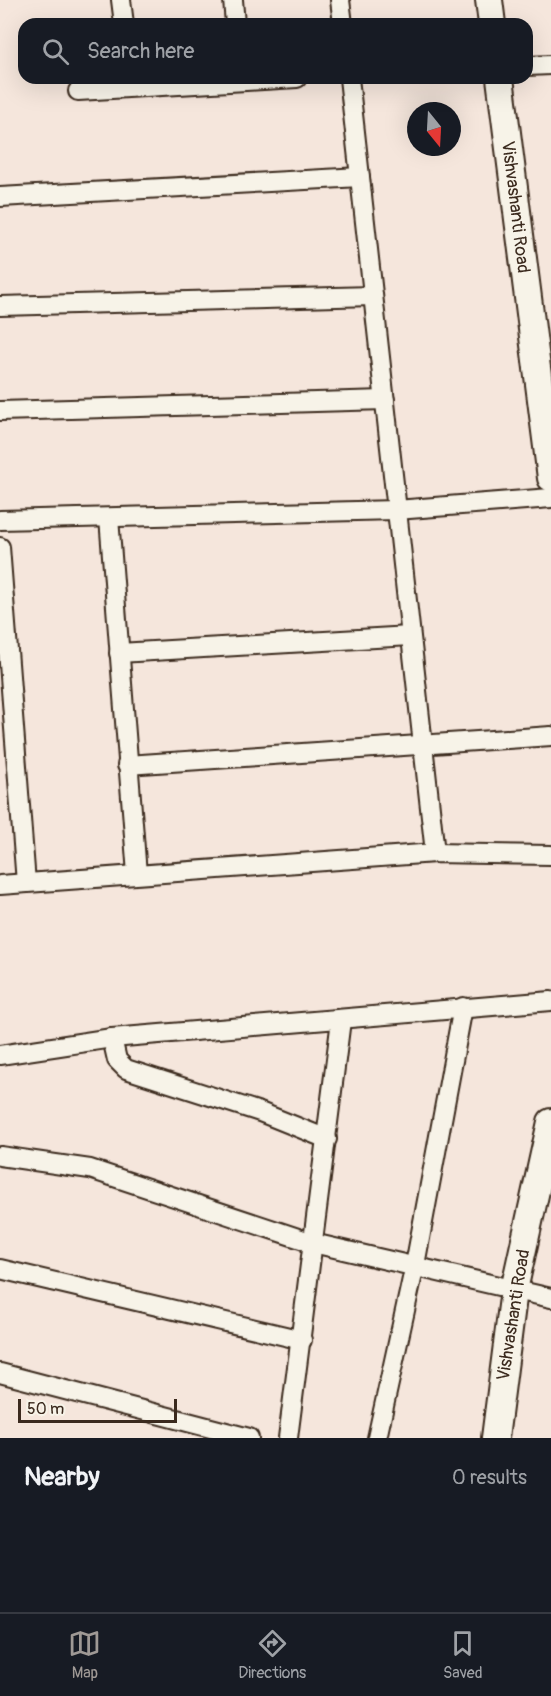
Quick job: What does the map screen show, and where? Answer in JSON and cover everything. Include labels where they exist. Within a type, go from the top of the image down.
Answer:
[{"type":"street","points":[[121,0],[123,18]]},
{"type":"street","points":[[232,0],[234,18]]},
{"type":"street","points":[[340,0],[342,18]]},
{"type":"street","points":[[489,0],[491,18]]},
{"type":"street","points":[[533,66],[551,65]]},
{"type":"street","points":[[78,92],[124,84]]},
{"type":"street","points":[[351,84],[435,853]]},
{"type":"street","name":"Vishvashanti Road","points":[[501,84],[551,478]]},
{"type":"street","points":[[0,197],[360,177]]},
{"type":"street","points":[[0,306],[373,296]]},
{"type":"street","points":[[0,411],[385,400]]},
{"type":"street","points":[[0,520],[396,510],[551,498]]},
{"type":"street","points":[[109,518],[137,874]]},
{"type":"street","points":[[0,547],[8,778],[26,883]]},
{"type":"street","points":[[119,653],[410,636]]},
{"type":"street","points":[[127,765],[551,736]]},
{"type":"street","points":[[0,885],[435,853],[551,855]]},
{"type":"street","points":[[0,1055],[112,1038],[551,1001]]},
{"type":"street","points":[[377,1438],[415,1265],[463,1007]]},
{"type":"street","points":[[288,1438],[341,1020]]},
{"type":"street","points":[[112,1038],[117,1060],[126,1069],[260,1112],[327,1139]]},
{"type":"street","name":"Vishvashanti Road","points":[[495,1438],[514,1290],[550,1133]]},
{"type":"street","points":[[0,1156],[90,1170],[313,1243],[551,1298]]},
{"type":"street","points":[[0,1269],[302,1340]]},
{"type":"street","points":[[0,1373],[249,1438]]}]
